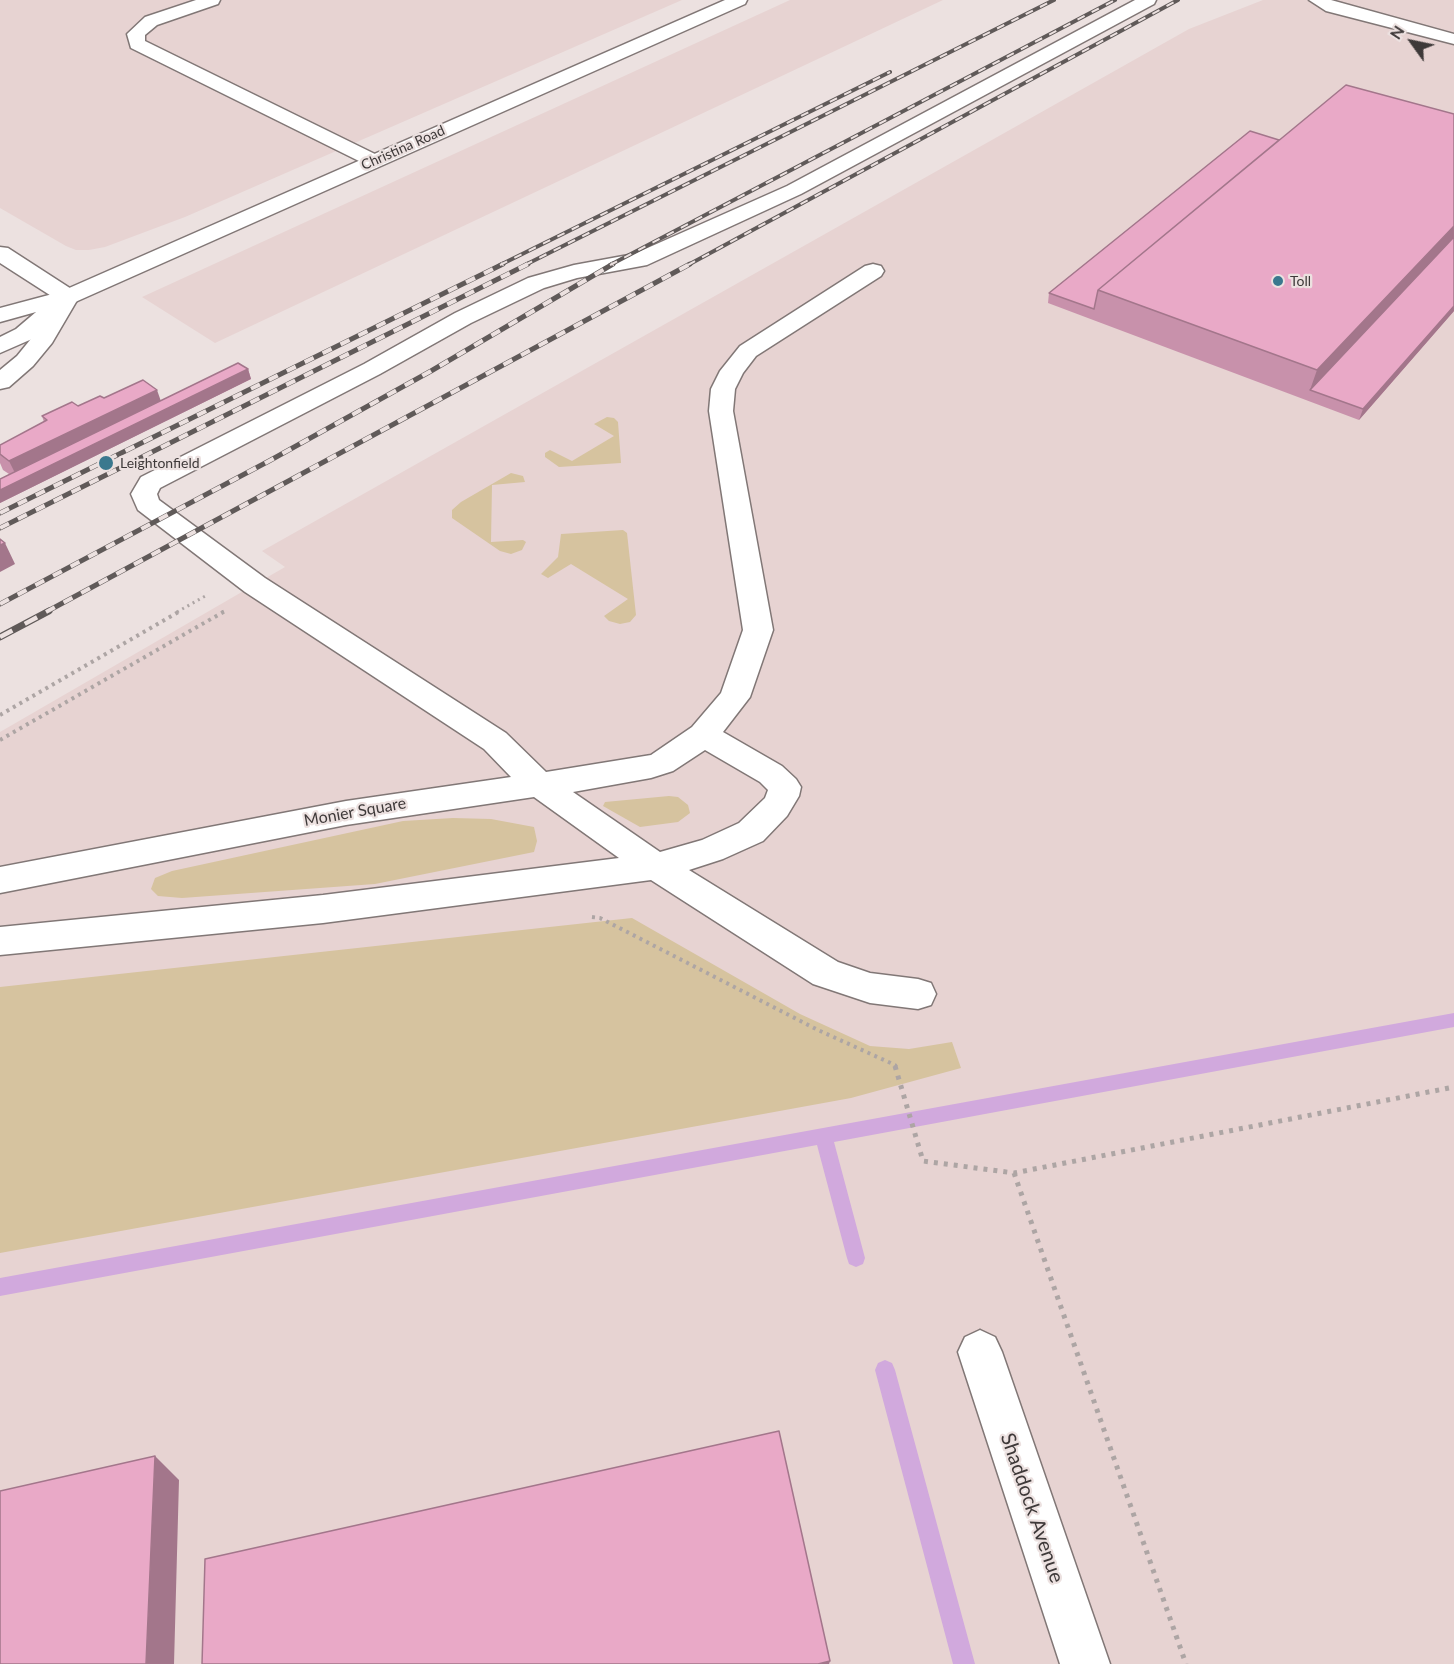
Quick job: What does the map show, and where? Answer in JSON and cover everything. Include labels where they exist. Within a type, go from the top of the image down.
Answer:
[{"type":"street","points":[[212,0],[151,21],[136,34],[136,44],[374,161]]},
{"type":"street","name":"Christina Road","points":[[0,315],[68,297],[739,0]]},
{"type":"street","points":[[918,993],[870,988],[826,973],[656,866],[537,783],[495,741],[255,585],[147,504],[144,494],[150,483],[372,369],[463,318],[536,284],[574,272],[639,260],[794,190],[1148,0]]},
{"type":"street","points":[[1317,0],[1332,7],[1454,39]]},
{"type":"street","points":[[0,253],[68,297],[40,343],[25,361],[0,382]]},
{"type":"street","name":"Monier Square","points":[[0,880],[346,813],[537,783],[640,770],[662,763],[704,735],[735,697],[758,630],[721,411],[723,389],[732,371],[748,351],[873,271]]},
{"type":"street","name":"Christina Road","points":[[0,346],[24,334],[68,297]]},
{"type":"street","points":[[0,941],[323,909],[656,866],[711,850],[751,832],[771,814],[783,796],[785,787],[771,774],[704,735]]},
{"type":"street","name":"Shaddock Avenue","points":[[980,1352],[1085,1664]]},
{"type":"path","points":[[0,715],[214,591]]},
{"type":"path","points":[[0,740],[236,605]]},
{"type":"path","points":[[589,917],[600,918],[818,1030],[894,1065],[923,1161],[1014,1173],[1454,1087]]},
{"type":"path","points":[[1014,1173],[1186,1664]]},
{"type":"shaded area","points":[[0,0],[682,0],[185,217],[105,247],[76,250],[0,208]]},
{"type":"shaded area","points":[[790,0],[943,0],[215,343],[142,297]]},
{"type":"shaded area","points":[[1263,0],[1454,0],[1454,1664],[0,1664],[0,732],[285,567],[262,551],[1189,29]]},
{"type":"shaded area","points":[[607,417],[614,418],[618,422],[621,463],[559,467],[545,457],[545,453],[550,450],[572,461],[614,436],[594,424]]},
{"type":"shaded area","points":[[511,473],[523,476],[525,482],[492,485],[491,542],[523,540],[526,542],[522,550],[511,554],[500,551],[452,518],[452,510],[461,502]]},
{"type":"shaded area","points":[[623,530],[627,533],[636,615],[630,622],[620,624],[609,621],[604,616],[628,599],[571,564],[548,578],[541,574],[558,557],[561,534]]},
{"type":"shaded area","points":[[678,797],[688,805],[690,813],[678,822],[640,827],[603,806],[605,802]]},
{"type":"shaded area","points":[[453,818],[491,819],[534,827],[537,841],[534,852],[375,884],[182,898],[158,896],[151,889],[155,878],[172,871],[403,821]]},
{"type":"shaded area","points":[[632,918],[800,1014],[870,1046],[909,1049],[952,1042],[961,1068],[851,1098],[0,1253],[0,987]]},
{"type":"building","name":"Toll","points":[[1346,85],[1454,114],[1454,226],[1317,370],[1098,290]]},
{"type":"building","points":[[1250,131],[1279,140],[1098,290],[1094,309],[1049,293]]},
{"type":"building","points":[[1454,237],[1454,306],[1363,409],[1310,390]]},
{"type":"building","points":[[238,363],[248,369],[0,490],[0,479]]},
{"type":"building","points":[[143,380],[157,390],[9,461],[0,454],[0,445],[47,420],[42,416],[72,402],[78,406],[100,396],[104,398]]},
{"type":"building","points":[[779,1431],[830,1661],[818,1664],[202,1664],[205,1559]]},
{"type":"building","points":[[155,1456],[146,1664],[0,1664],[0,1491]]},
{"type":"waterway","points":[[0,1287],[1454,1020]]},
{"type":"waterway","points":[[824,1137],[856,1258]]},
{"type":"waterway","points":[[885,1370],[964,1664]]},
{"type":"railway","points":[[525,265],[1054,0]]},
{"type":"railway","points":[[610,265],[1115,0]]},
{"type":"railway","points":[[688,265],[1178,0]]},
{"type":"railway","points":[[500,265],[890,72]]},
{"type":"railway","points":[[0,513],[503,264]]},
{"type":"railway","points":[[0,528],[528,264]]},
{"type":"railway","points":[[0,604],[269,461],[431,371],[613,264]]},
{"type":"railway","points":[[46,612],[690,264]]},
{"type":"railway","points":[[0,637],[49,611]]},
{"type":"place","name":"Toll","points":[[1278,281]]},
{"type":"place","name":"Leightonfield","points":[[106,463]]}]
